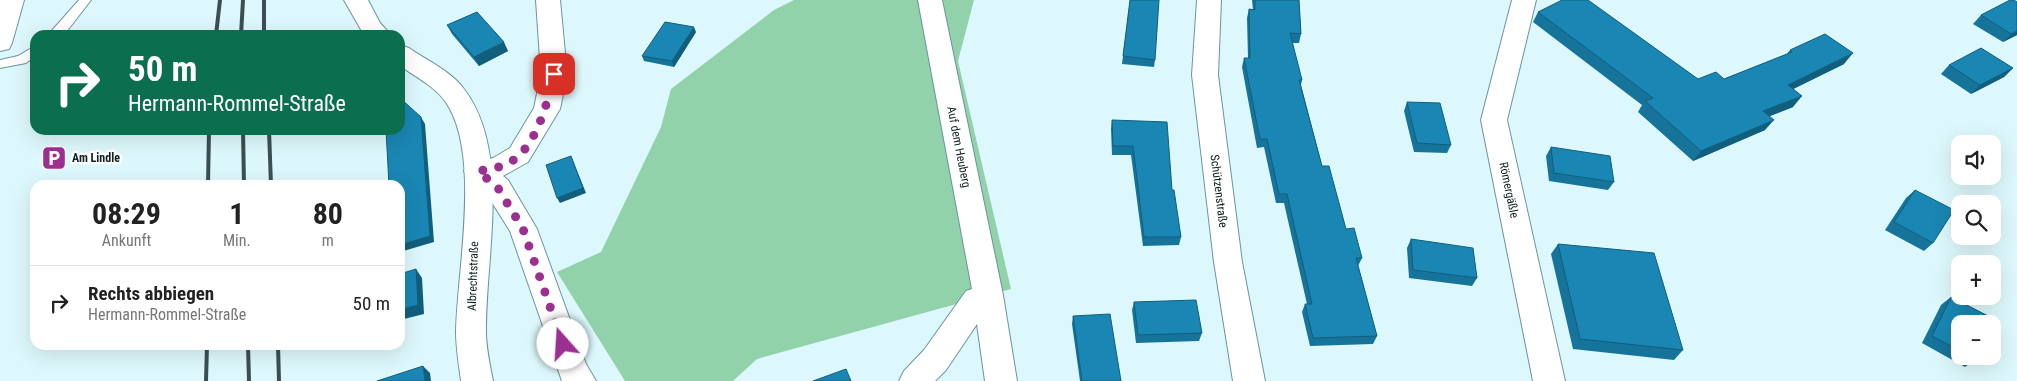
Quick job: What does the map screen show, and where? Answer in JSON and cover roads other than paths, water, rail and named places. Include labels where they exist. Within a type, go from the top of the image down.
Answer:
[{"type":"street","points":[[0,43],[12,0]]},
{"type":"street","points":[[356,0],[374,30]]},
{"type":"street","points":[[478,171],[500,167],[519,155],[547,109],[554,74],[548,0]]},
{"type":"street","name":"Auf dem Heuberg","points":[[930,0],[988,295],[1001,381]]},
{"type":"street","name":"Schützenstraße","points":[[1209,0],[1205,75],[1228,262],[1249,381]]},
{"type":"street","name":"Römergäßle","points":[[1524,0],[1494,120],[1549,381]]},
{"type":"street","name":"Albrechtstraße","points":[[405,58],[454,94],[467,114],[478,171],[471,333],[477,381]]},
{"type":"street","points":[[478,171],[498,188],[523,229],[572,371],[580,381]]},
{"type":"street","points":[[915,381],[935,360],[977,300],[988,295]]},
{"type":"lane","points":[[60,30],[85,0]]},
{"type":"lane","points":[[0,64],[22,60],[30,54]]},
{"type":"railway","points":[[217,30],[220,0]]},
{"type":"railway","points":[[241,30],[243,0]]},
{"type":"railway","points":[[264,0],[264,30]]},
{"type":"railway","points":[[208,180],[209,135]]},
{"type":"railway","points":[[243,135],[244,180]]},
{"type":"railway","points":[[269,135],[271,180]]},
{"type":"railway","points":[[206,381],[207,350]]},
{"type":"railway","points":[[248,350],[249,381]]},
{"type":"railway","points":[[278,350],[279,381]]},
{"type":"place","name":"Am Lindle","points":[[54,158]]}]
